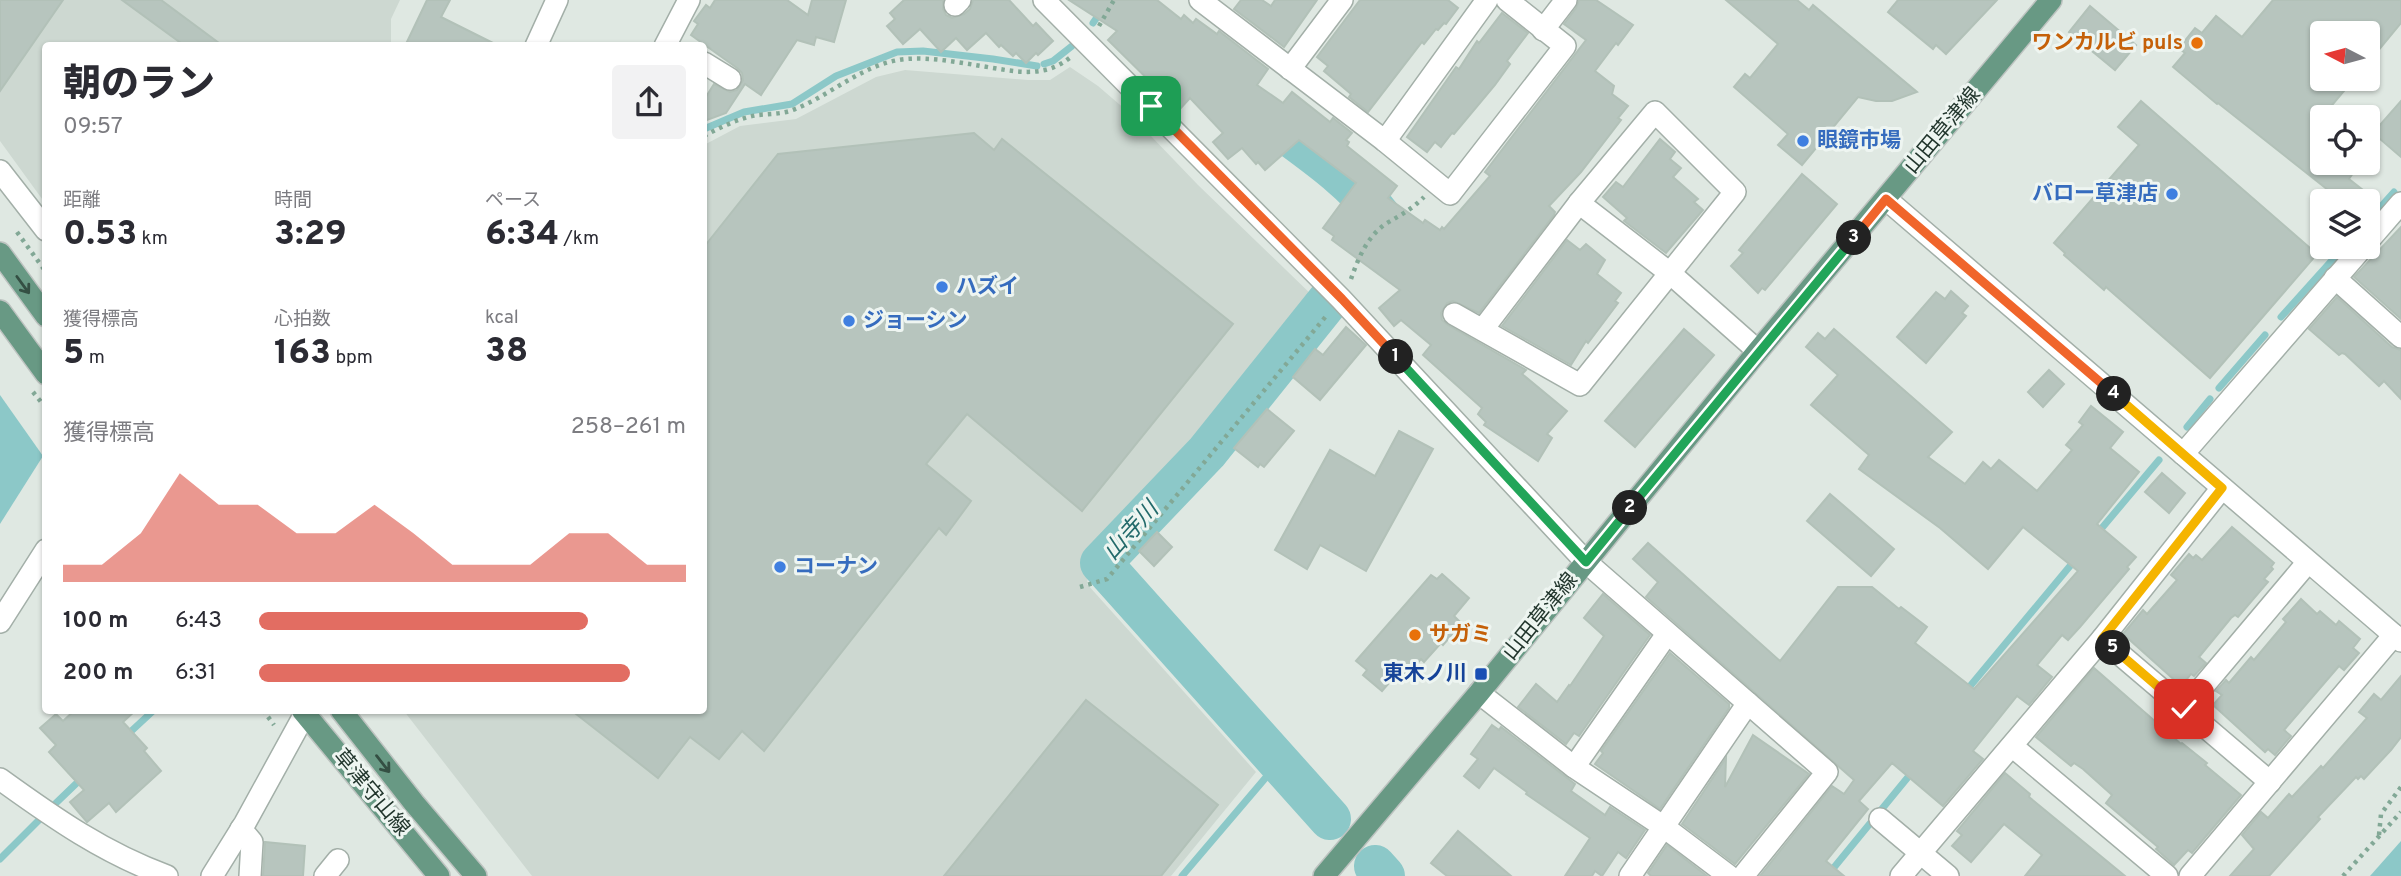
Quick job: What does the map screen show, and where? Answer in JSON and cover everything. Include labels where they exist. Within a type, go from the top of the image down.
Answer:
[{"type":"main road","name":"山田草津線","points":[[1328,874],[2051,0]]},
{"type":"main road","points":[[0,253],[42,311]]},
{"type":"main road","points":[[0,311],[42,369]]},
{"type":"main road","name":"草津守山線","points":[[306,714],[439,876]]},
{"type":"main road","name":"草津守山線","points":[[344,714],[476,876]]},
{"type":"street","points":[[538,42],[557,0]]},
{"type":"street","points":[[669,42],[689,0]]},
{"type":"street","points":[[1044,0],[1342,299],[1586,562],[1827,772],[1743,876]]},
{"type":"street","points":[[1200,0],[1450,194],[1565,47],[1507,0]]},
{"type":"street","points":[[1290,69],[1342,0]]},
{"type":"street","points":[[1385,141],[1487,0]]},
{"type":"street","points":[[1543,30],[1566,0]]},
{"type":"street","points":[[707,65],[730,79]]},
{"type":"street","points":[[1454,314],[1580,385],[1735,192],[1655,112],[1579,203],[1483,329]]},
{"type":"street","points":[[0,171],[42,225]]},
{"type":"street","points":[[1886,199],[2397,638],[2190,876]]},
{"type":"street","points":[[1579,203],[1671,274],[1758,351]]},
{"type":"street","points":[[2380,228],[2401,204]]},
{"type":"street","points":[[2183,454],[2352,259]]},
{"type":"street","points":[[2335,278],[2401,337]]},
{"type":"street","points":[[1901,876],[2102,639],[2222,488]]},
{"type":"street","points":[[0,622],[42,556]]},
{"type":"street","points":[[2184,709],[2308,562]]},
{"type":"street","points":[[1574,767],[1667,634]]},
{"type":"street","points":[[2102,639],[2270,782]]},
{"type":"street","points":[[1479,694],[1574,767],[1664,827],[1729,876]]},
{"type":"street","points":[[1630,876],[1748,703]]},
{"type":"street","points":[[212,876],[241,829],[303,714]]},
{"type":"street","points":[[2012,746],[2166,876]]},
{"type":"street","points":[[0,779],[66,827],[107,850],[167,876]]},
{"type":"street","points":[[1880,818],[1948,876]]},
{"type":"street","points":[[241,829],[253,842],[250,876]]},
{"type":"path","points":[[707,134],[723,125],[755,116],[786,112],[815,101],[849,80],[887,62],[908,59],[939,60],[1016,73],[1042,72],[1062,64],[1088,42],[1114,0]]},
{"type":"path","points":[[1080,587],[1107,579],[1342,299],[1353,276],[1354,266],[1368,242],[1385,224],[1401,217],[1436,183]]},
{"type":"path","points":[[15,230],[42,267]]},
{"type":"path","points":[[2379,836],[2381,814],[2401,787]]},
{"type":"path","points":[[2343,876],[2401,812]]},
{"type":"shaded area","points":[[0,0],[400,0],[391,19],[391,42],[42,42],[42,199],[0,141]]},
{"type":"shaded area","points":[[1070,67],[1098,86],[1126,110],[1198,185],[1317,300],[1193,450],[1089,567],[1087,584],[1256,772],[1171,876],[532,876],[406,714],[707,714],[707,143],[740,126],[796,119],[876,77],[905,70],[1050,80]]},
{"type":"water","points":[[0,395],[42,458],[0,524]]},
{"type":"water","points":[[2401,841],[2401,876],[2370,876]]},
{"type":"building","points":[[0,0],[63,0],[0,91]]},
{"type":"building","points":[[122,0],[161,0],[218,42],[180,42]]},
{"type":"building","points":[[427,0],[450,0],[441,17],[491,42],[407,42]]},
{"type":"building","points":[[715,0],[787,0],[808,15],[812,0],[846,0],[834,42],[816,37],[814,45],[797,40],[761,95],[745,84],[726,113],[707,120],[707,95],[714,84],[730,92],[737,90],[743,80],[742,73],[707,46],[707,42],[701,42],[691,35],[698,24],[694,21],[706,5],[710,8]]},
{"type":"building","points":[[904,0],[943,0],[946,15],[952,18],[970,9],[973,0],[1009,0],[1033,26],[1036,23],[1053,41],[1026,63],[1016,53],[1013,56],[1001,45],[999,47],[986,33],[967,50],[956,38],[941,52],[920,29],[903,44],[887,26],[895,19],[890,13]]},
{"type":"building","points":[[1069,0],[1157,0],[1181,19],[1184,15],[1193,23],[1196,19],[1217,34],[1219,31],[1268,69],[1257,85],[1283,103],[1292,92],[1330,122],[1333,118],[1352,133],[1346,140],[1349,142],[1347,146],[1397,186],[1388,198],[1423,223],[1425,220],[1440,230],[1442,227],[1444,229],[1490,176],[1485,172],[1586,40],[1564,24],[1579,0],[1596,0],[1633,25],[1595,71],[1614,86],[1612,94],[1628,106],[1618,118],[1621,120],[1581,172],[1549,206],[1555,212],[1554,215],[1479,313],[1453,301],[1447,303],[1441,313],[1442,320],[1448,325],[1526,370],[1522,374],[1567,411],[1547,434],[1552,438],[1538,461],[1484,425],[1486,422],[1478,414],[1482,408],[1423,355],[1431,345],[1401,320],[1394,326],[1379,308],[1400,290],[1332,240],[1334,236],[1323,228],[1356,183],[1299,140],[1265,170],[1242,148],[1228,159],[1213,142],[1223,133],[1190,98],[1179,110],[1108,40],[1117,31]]},
{"type":"building","points":[[1241,0],[1262,0],[1271,6],[1275,0],[1317,0],[1284,47],[1234,9]]},
{"type":"building","points":[[1360,0],[1448,0],[1458,8],[1446,24],[1436,29],[1424,44],[1422,42],[1368,112],[1324,71],[1328,66],[1317,57]]},
{"type":"building","points":[[1726,0],[1797,0],[1809,10],[1813,5],[1917,92],[1892,101],[1858,97],[1802,165],[1778,145],[1788,134],[1734,87],[1745,74],[1750,78],[1778,44]]},
{"type":"building","points":[[1898,0],[1997,0],[1946,54],[1936,45],[1933,49],[1888,12]]},
{"type":"building","points":[[2273,0],[2401,0],[2401,23],[2380,48],[2380,21],[2310,21],[2310,91],[2344,91],[2332,105],[2310,105],[2310,175],[2352,175],[2349,179],[2362,189],[2327,189],[2173,67],[2185,53],[2179,48],[2195,28],[2202,33],[2216,16],[2242,37]]},
{"type":"building","points":[[2090,6],[2136,45],[2115,70],[2069,32]]},
{"type":"building","points":[[1502,13],[1528,33],[1507,61],[1510,64],[1495,85],[1454,134],[1452,133],[1441,147],[1435,142],[1427,152],[1407,137],[1456,67],[1459,69],[1477,41],[1479,43]]},
{"type":"building","name":"バロー草津店","points":[[2141,101],[2310,248],[2310,259],[2313,259],[2210,378],[2106,287],[2104,290],[2054,243],[2139,145],[2118,127]]},
{"type":"building","points":[[2401,101],[2401,157],[2380,139],[2380,125]]},
{"type":"building","points":[[974,133],[994,150],[1002,139],[1233,324],[1082,511],[967,414],[926,464],[971,501],[946,535],[939,528],[764,751],[742,731],[719,759],[690,737],[658,778],[576,714],[707,714],[707,243],[778,154]]},
{"type":"building","points":[[1660,139],[1675,152],[1670,159],[1681,168],[1673,177],[1698,199],[1694,202],[1703,210],[1666,253],[1624,221],[1627,218],[1603,197],[1616,182],[1623,187]]},
{"type":"building","points":[[1802,174],[1837,204],[1765,290],[1762,288],[1758,293],[1731,266],[1743,253],[1739,250]]},
{"type":"building","points":[[2401,227],[2401,319],[2354,277],[2371,259],[2380,259],[2380,249]]},
{"type":"building","points":[[1567,240],[1580,250],[1586,244],[1605,260],[1597,274],[1621,293],[1615,301],[1618,303],[1588,343],[1586,341],[1571,365],[1502,326]]},
{"type":"building","points":[[1951,291],[1968,306],[1962,313],[1966,316],[1926,363],[1897,337],[1936,292],[1945,299]]},
{"type":"building","points":[[2337,297],[2392,347],[2401,350],[2401,399],[2384,381],[2379,386],[2345,354],[2339,355],[2309,329]]},
{"type":"building","points":[[1346,327],[1366,345],[1320,400],[1293,377],[1315,349],[1323,355]]},
{"type":"building","points":[[1684,329],[1714,355],[1635,447],[1605,421]]},
{"type":"building","points":[[1834,329],[1952,432],[1928,457],[1965,484],[1983,462],[1991,469],[1999,460],[2037,491],[2072,450],[2066,445],[2083,425],[2079,422],[2091,406],[2123,432],[2110,448],[2139,472],[2097,524],[2136,557],[2080,627],[2068,640],[2062,635],[2037,665],[2052,677],[2029,705],[2017,696],[1973,751],[1983,759],[1943,806],[1892,763],[1859,801],[1868,809],[1826,861],[1844,876],[1760,876],[1832,786],[1844,794],[1854,780],[1646,597],[1658,582],[1633,559],[1648,543],[1780,661],[1838,587],[1872,587],[1927,627],[1915,643],[1974,689],[2078,571],[2023,527],[1988,569],[1940,528],[1859,469],[1869,455],[1811,405],[1838,375],[1806,347],[1818,333],[1825,339]]},
{"type":"building","points":[[2049,370],[2064,384],[2043,407],[2028,392]]},
{"type":"building","points":[[1267,409],[1294,431],[1264,467],[1260,464],[1258,467],[1234,448]]},
{"type":"building","points":[[1399,431],[1433,449],[1366,571],[1320,545],[1307,569],[1275,550],[1330,450],[1375,476]]},
{"type":"building","points":[[2162,473],[2185,493],[2169,513],[2145,492]]},
{"type":"building","points":[[1830,494],[1894,549],[1871,576],[1807,521]]},
{"type":"building","points":[[2232,527],[2274,563],[2271,567],[2273,569],[2264,579],[2268,582],[2238,617],[2235,615],[2231,618],[2199,657],[2206,663],[2194,676],[2191,674],[2183,684],[2179,684],[2123,634],[2143,610],[2147,614],[2177,580],[2171,575],[2189,554],[2202,560]]},
{"type":"building","points":[[1157,532],[1172,547],[1154,566],[1139,551]]},
{"type":"building","name":"サガミ","points":[[1442,574],[1469,598],[1454,616],[1459,621],[1455,624],[1459,627],[1424,662],[1421,659],[1402,681],[1395,676],[1382,691],[1363,675],[1367,670],[1356,661],[1431,575],[1437,579]]},
{"type":"building","points":[[1603,594],[1650,635],[1579,736],[1574,733],[1566,744],[1518,707],[1536,684],[1557,702],[1570,686],[1604,636],[1584,618]]},
{"type":"building","points":[[2301,599],[2317,614],[2320,611],[2336,625],[2339,621],[2360,639],[2353,648],[2359,653],[2344,670],[2339,666],[2284,730],[2291,736],[2275,755],[2268,749],[2265,752],[2213,705],[2222,695],[2216,691],[2226,680],[2229,683],[2251,657],[2254,660],[2286,622],[2283,619]]},
{"type":"building","points":[[1670,653],[1729,704],[1729,708],[1660,809],[1595,764],[1603,753],[1601,751]]},
{"type":"building","points":[[2094,668],[2241,795],[2192,853],[2188,850],[2174,865],[2156,849],[2158,847],[2106,803],[2112,795],[2083,769],[2074,763],[2071,766],[2036,737]]},
{"type":"building","points":[[2401,676],[2401,737],[2391,750],[2364,779],[2361,776],[2358,779],[2356,777],[2318,817],[2320,819],[2269,876],[2230,876],[2254,849],[2242,835],[2261,812],[2268,818],[2289,794],[2292,797],[2321,766],[2323,768],[2367,718],[2359,712],[2374,694],[2381,700]]},
{"type":"building","points":[[1086,700],[1218,805],[1161,876],[944,876]]},
{"type":"building","points":[[56,714],[63,721],[71,714],[132,714],[123,722],[147,748],[144,751],[161,771],[116,812],[109,803],[87,822],[70,802],[84,790],[49,752],[56,745],[40,728]]},
{"type":"building","points":[[1492,725],[1499,730],[1501,727],[1575,784],[1571,791],[1605,815],[1610,807],[1645,830],[1626,858],[1618,852],[1602,876],[1595,871],[1592,876],[1565,876],[1590,838],[1526,794],[1527,792],[1494,768],[1479,788],[1464,776],[1478,759],[1471,754]]},
{"type":"building","points":[[1753,735],[1809,774],[1735,864],[1682,824],[1726,758],[1725,787]]},
{"type":"building","points":[[2005,773],[2030,794],[2029,797],[2125,876],[2025,876],[2042,855],[2004,824],[1971,862],[1952,846],[1962,835],[1957,831]]},
{"type":"building","points":[[1458,831],[1511,876],[1447,876],[1431,863]]},
{"type":"building","points":[[265,842],[305,846],[303,876],[263,876]]},
{"type":"building","points":[[1667,845],[1707,876],[1651,876],[1648,873]]},
{"type":"waterway","points":[[1093,23],[1109,0]]},
{"type":"waterway","points":[[1044,64],[1053,61],[1072,46]]},
{"type":"waterway","points":[[707,128],[744,112],[792,104],[836,76],[897,52],[923,51],[1037,66]]},
{"type":"waterway","name":"山寺川","points":[[1252,108],[1339,174],[1383,220]]},
{"type":"waterway","points":[[2380,208],[2394,192]]},
{"type":"waterway","points":[[2281,317],[2333,259]]},
{"type":"waterway","name":"山寺川","points":[[1328,301],[1207,452],[1101,563],[1330,819]]},
{"type":"waterway","points":[[2219,388],[2265,335]]},
{"type":"waterway","points":[[2187,427],[2210,399]]},
{"type":"waterway","points":[[2096,535],[2159,460]]},
{"type":"waterway","points":[[1966,691],[2075,560]]},
{"type":"waterway","points":[[126,736],[150,714]]},
{"type":"waterway","points":[[1182,876],[1279,762]]},
{"type":"waterway","points":[[1827,876],[1913,771]]},
{"type":"waterway","points":[[56,803],[82,778]]},
{"type":"waterway","points":[[0,859],[40,819]]},
{"type":"waterway","name":"山寺川","points":[[1375,866],[1384,876]]},
{"type":"place","name":"ワンカルビ puls","points":[[2197,43]]},
{"type":"place","name":"眼鏡市場","points":[[1803,141]]},
{"type":"place","name":"バロー草津店","points":[[2172,194]]},
{"type":"place","name":"ハズイ","points":[[942,287]]},
{"type":"place","name":"ジョーシン","points":[[849,321]]},
{"type":"place","name":"コーナン","points":[[780,567]]},
{"type":"place","name":"サガミ","points":[[1415,635]]},
{"type":"place","name":"東木ノ川","points":[[1481,674]]},
{"type":"route","points":[[1151,106],[1342,299],[1586,562],[1886,199],[2222,488],[2102,639],[2184,709]]}]
